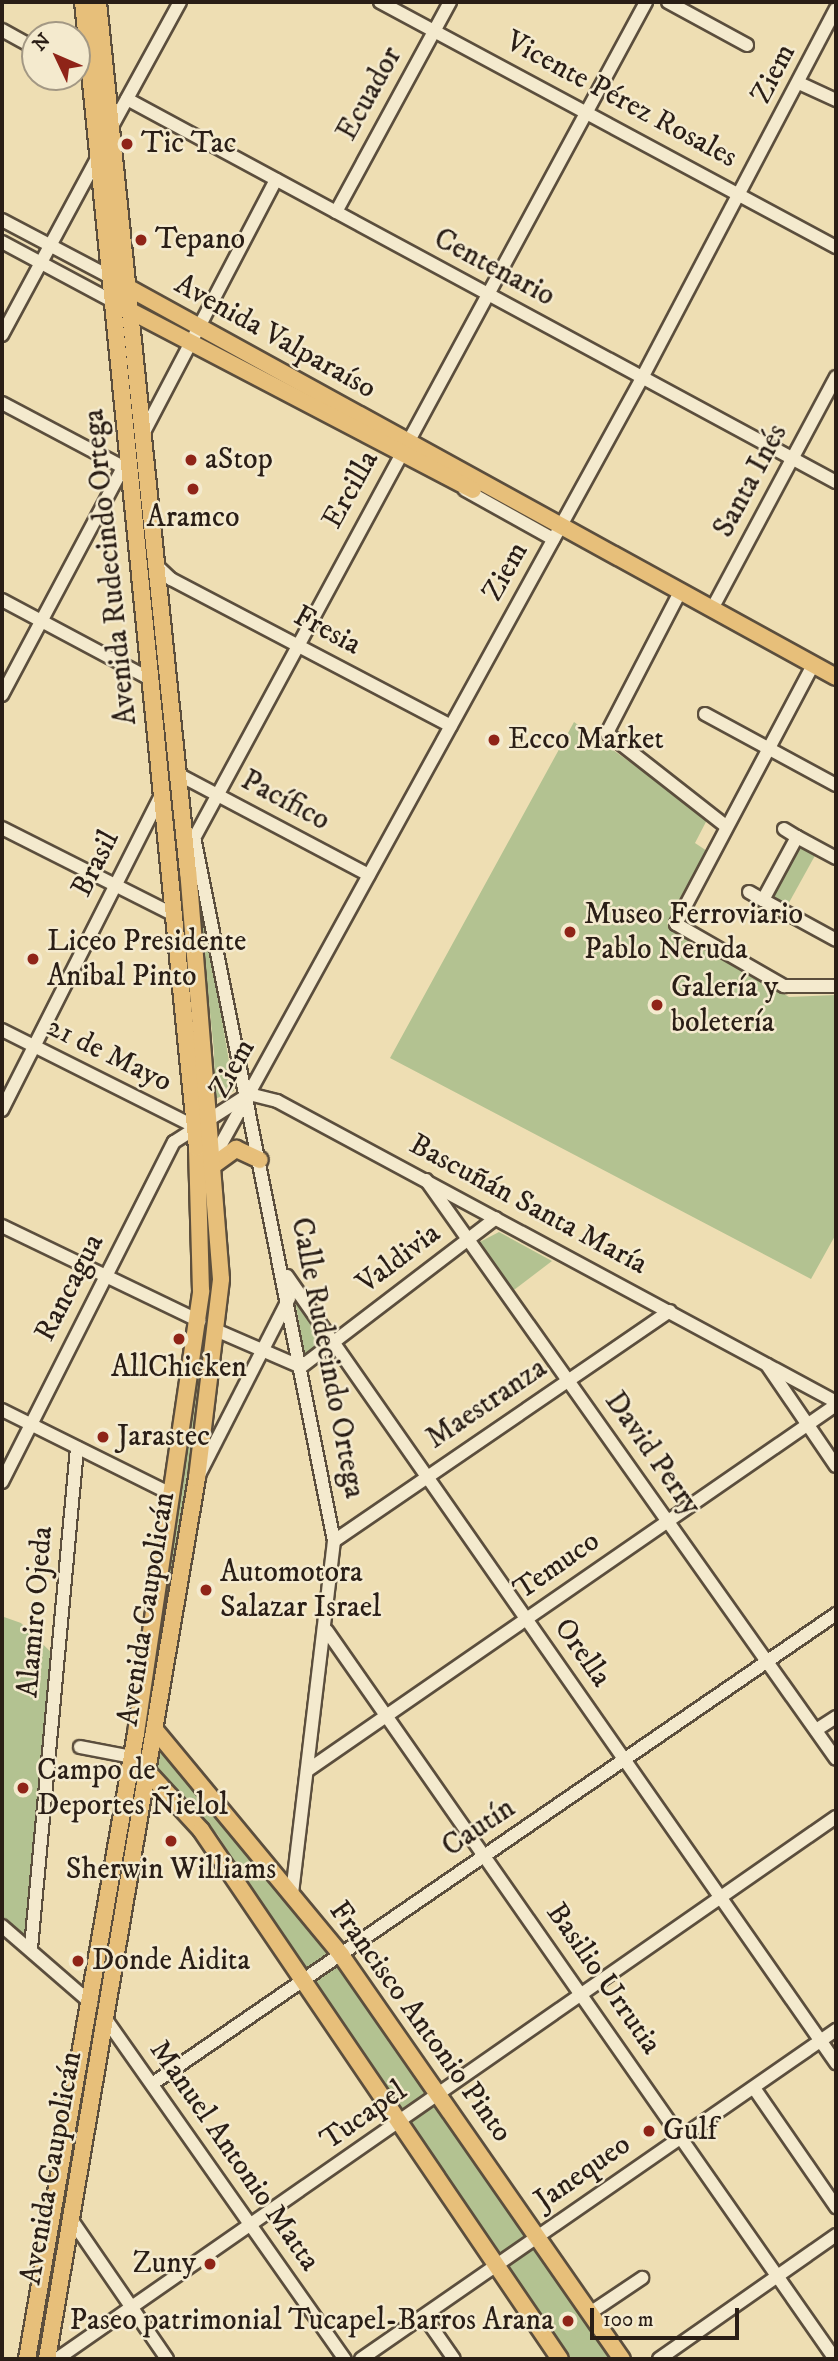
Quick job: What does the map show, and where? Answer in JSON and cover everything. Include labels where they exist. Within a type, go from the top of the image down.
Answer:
[{"type":"main road","name":"Avenida Rudecindo Ortega","points":[[83,2],[83,21]]},
{"type":"main road","name":"Avenida Rudecindo Ortega","points":[[98,2],[210,1113]]},
{"type":"main road","name":"Avenida Rudecindo Ortega","points":[[87,91],[99,157],[125,469],[152,680],[194,1126]]},
{"type":"main road","name":"Avenida Valparaíso","points":[[110,277],[200,327],[403,449],[445,479],[520,506]]},
{"type":"main road","name":"Avenida Valparaíso","points":[[113,301],[190,344],[520,506],[557,534],[680,592],[836,677]]},
{"type":"main road","name":"Avenida Caupolicán","points":[[47,2359],[74,2222],[104,2026],[156,1731],[218,1331],[215,1161],[210,1113]]},
{"type":"main road","name":"Avenida Caupolicán","points":[[27,2359],[59,2188],[133,1751],[199,1321],[201,1291],[194,1126]]},
{"type":"main road","points":[[215,1161],[236,1149],[260,1160]]},
{"type":"main road","points":[[201,1291],[218,1331]]},
{"type":"main road","points":[[171,1494],[186,1516],[187,1539]]},
{"type":"main road","points":[[158,1584],[178,1588]]},
{"type":"main road","name":"Francisco Antonio Pinto","points":[[156,1731],[341,1955],[622,2359]]},
{"type":"main road","points":[[133,1751],[148,1775],[201,1830],[302,1983],[560,2359]]},
{"type":"main road","points":[[91,2003],[104,2026]]},
{"type":"main road","points":[[59,2188],[74,2222]]},
{"type":"street","points":[[111,128],[180,2]]},
{"type":"street","name":"Vicente Pérez Rosales","points":[[380,2],[836,247]]},
{"type":"street","name":"Ecuador","points":[[336,212],[450,2]]},
{"type":"street","name":"Ercilla","points":[[184,856],[213,793],[646,2]]},
{"type":"street","points":[[668,2],[747,45]]},
{"type":"street","name":"Ziem","points":[[215,1161],[249,1094],[741,194],[836,9]]},
{"type":"street","points":[[2,30],[21,40]]},
{"type":"street","points":[[799,83],[836,100]]},
{"type":"street","name":"Centenario","points":[[127,99],[836,482]]},
{"type":"street","points":[[2,335],[99,157]]},
{"type":"street","points":[[141,438],[276,180]]},
{"type":"street","name":"Avenida Valparaíso","points":[[2,219],[110,277]]},
{"type":"street","name":"Avenida Valparaíso","points":[[2,242],[113,301]]},
{"type":"street","name":"Santa Inés","points":[[712,609],[836,377]]},
{"type":"street","points":[[2,403],[125,469],[2,695]]},
{"type":"street","name":"Avenida Valparaíso","points":[[445,479],[557,534]]},
{"type":"street","name":"Fresia","points":[[156,565],[179,583],[451,726]]},
{"type":"street","points":[[158,597],[179,583]]},
{"type":"street","points":[[680,592],[607,733],[727,827]]},
{"type":"street","points":[[2,600],[152,680]]},
{"type":"street","points":[[813,665],[676,924],[784,986],[836,986]]},
{"type":"street","points":[[705,714],[836,785]]},
{"type":"street","name":"Pacífico","points":[[176,773],[369,875]]},
{"type":"street","name":"Brasil","points":[[2,1110],[163,792]]},
{"type":"street","points":[[2,828],[113,887],[174,915]]},
{"type":"street","points":[[784,829],[836,858]]},
{"type":"street","name":"Calle Rudecindo Ortega","points":[[194,837],[285,1272],[334,1541],[327,1631],[292,1893]]},
{"type":"street","points":[[764,900],[797,837]]},
{"type":"street","points":[[749,892],[836,940]]},
{"type":"street","name":"21 de Mayo","points":[[2,1030],[194,1126]]},
{"type":"street","points":[[194,1126],[210,1113],[249,1094]]},
{"type":"street","name":"Bascuñán Santa María","points":[[249,1094],[277,1101],[836,1403]]},
{"type":"street","name":"Rancagua","points":[[2,1482],[174,1142],[194,1126]]},
{"type":"street","name":"David Perry","points":[[425,1179],[464,1242],[568,1381],[836,1759]]},
{"type":"street","name":"Valdivia","points":[[301,1367],[496,1218]]},
{"type":"street","points":[[2,1226],[199,1321]]},
{"type":"street","name":"Orella","points":[[285,1272],[836,2063]]},
{"type":"street","points":[[197,1478],[265,1352],[289,1297]]},
{"type":"street","name":"Maestranza","points":[[334,1541],[670,1311]]},
{"type":"street","points":[[218,1331],[301,1367]]},
{"type":"street","points":[[765,1363],[836,1466]]},
{"type":"street","name":"Temuco","points":[[308,1770],[836,1403]]},
{"type":"street","points":[[2,1410],[171,1494]]},
{"type":"street","name":"Alamiro Ojeda","points":[[31,1948],[78,1448]]},
{"type":"street","name":"Cautín","points":[[152,2084],[836,1614]]},
{"type":"street","name":"Basilio Urrutia","points":[[327,1631],[835,2359]]},
{"type":"street","points":[[816,1730],[836,1717]]},
{"type":"street","points":[[80,1747],[133,1751]]},
{"type":"street","name":"Tucapel","points":[[57,2359],[252,2227],[836,1817]]},
{"type":"street","points":[[2,1926],[31,1948],[91,2003]]},
{"type":"street","name":"Manuel Antonio Matta","points":[[104,2026],[152,2084],[345,2359]]},
{"type":"street","name":"Janequeo","points":[[361,2359],[836,2030]]},
{"type":"street","points":[[754,2088],[836,2207]]},
{"type":"street","points":[[74,2222],[167,2359]]},
{"type":"street","points":[[659,2359],[836,2235]]},
{"type":"street","points":[[590,2313],[642,2277]]},
{"type":"street","points":[[424,2316],[454,2359]]},
{"type":"green space","points":[[119,319],[180,872],[216,1279],[193,1479],[45,2359],[37,2359],[101,2003],[204,1347],[210,1248]]},
{"type":"green space","points":[[574,722],[708,818],[695,843],[707,851],[667,924],[789,997],[836,995],[836,1234],[811,1279],[390,1058]]},
{"type":"green space","points":[[799,842],[817,852],[786,908],[769,898]]},
{"type":"green space","points":[[193,848],[234,1091],[215,1099],[214,1051]]},
{"type":"green space","points":[[499,1232],[552,1261],[510,1293],[474,1245]]},
{"type":"green space","points":[[294,1296],[328,1339],[305,1356]]},
{"type":"green space","name":"Campo de Deportes Ñielol","points":[[4,1617],[21,1623],[57,1658],[29,1939],[2,1917]]},
{"type":"green space","points":[[157,1741],[326,1944],[618,2359],[570,2359],[297,1966],[218,1835],[153,1770]]},
{"type":"place","name":"Tic Tac","points":[[127,144]]},
{"type":"place","name":"Tepano","points":[[141,240]]},
{"type":"place","name":"aStop","points":[[191,460]]},
{"type":"place","name":"Aramco","points":[[193,489]]},
{"type":"place","name":"Ecco Market","points":[[494,740]]},
{"type":"place","name":"Museo Ferroviario Pablo Neruda","points":[[570,932]]},
{"type":"place","name":"Liceo Presidente Anibal Pinto","points":[[33,959]]},
{"type":"place","name":"Galería y boletería","points":[[657,1005]]},
{"type":"place","name":"AllChicken","points":[[179,1339]]},
{"type":"place","name":"Jarastec","points":[[103,1437]]},
{"type":"place","name":"Automotora Salazar Israel","points":[[206,1590]]},
{"type":"place","name":"Campo de Deportes Ñielol","points":[[23,1788]]},
{"type":"place","name":"Sherwin Williams","points":[[171,1841]]},
{"type":"place","name":"Donde Aidita","points":[[78,1961]]},
{"type":"place","name":"Gulf","points":[[649,2131]]},
{"type":"place","name":"Zuny","points":[[210,2264]]},
{"type":"place","name":"Paseo patrimonial Tucapel-Barros Arana","points":[[568,2321]]}]
